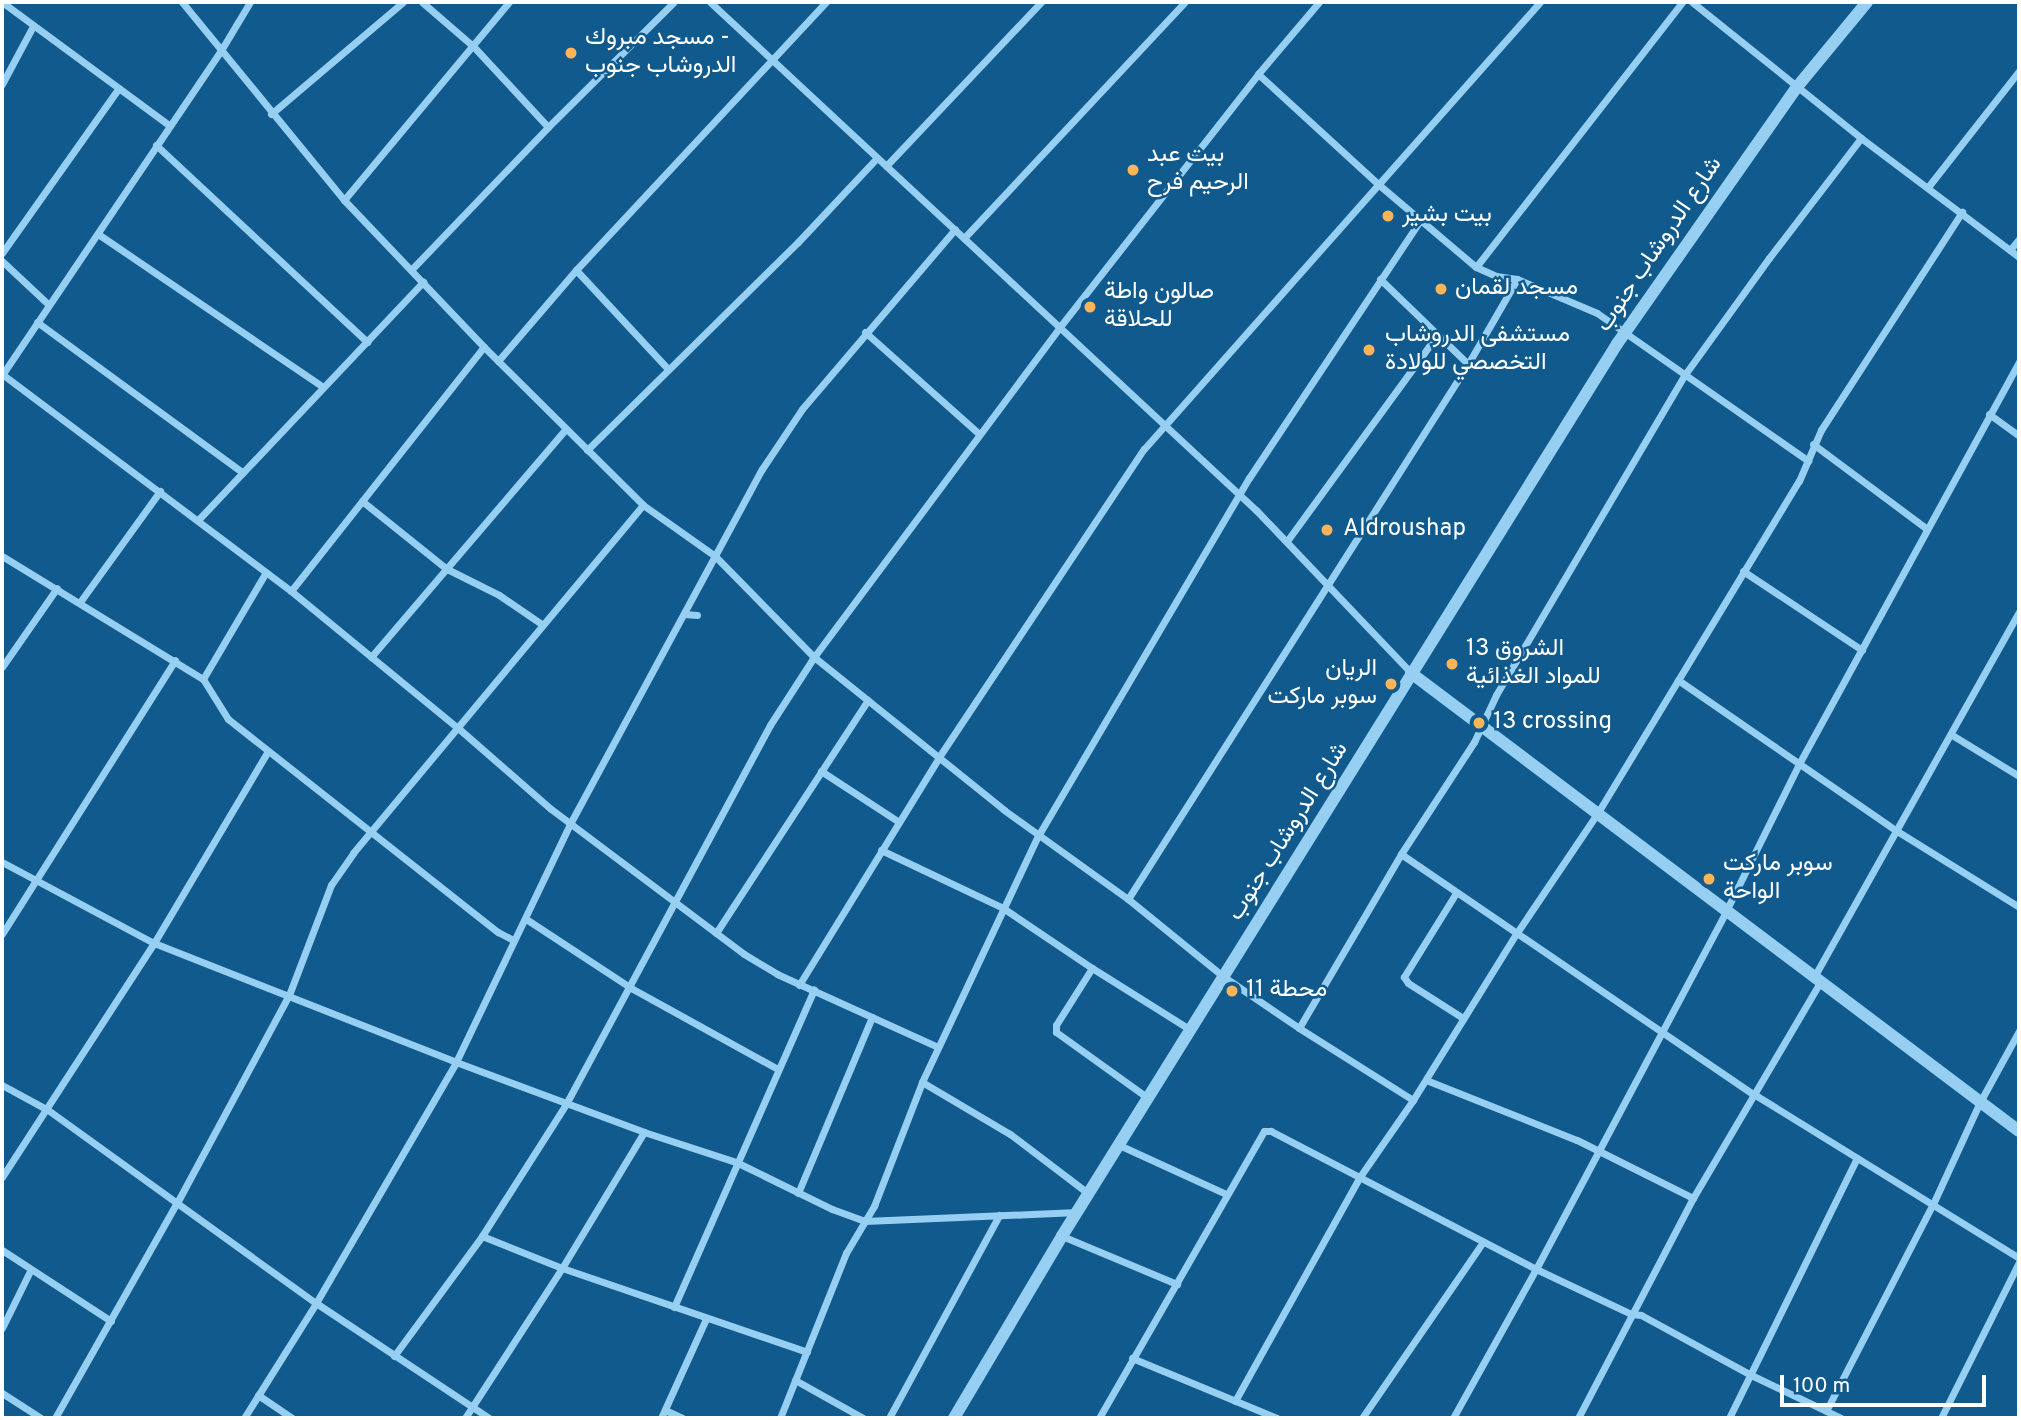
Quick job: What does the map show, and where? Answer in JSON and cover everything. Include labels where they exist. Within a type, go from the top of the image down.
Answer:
[{"type":"street","points":[[2,2],[169,125]]},
{"type":"street","points":[[182,2],[220,52],[344,200],[484,347],[643,505],[715,556],[814,657],[1038,836],[1128,899],[1224,976],[1299,1028],[1413,1100]]},
{"type":"street","points":[[250,2],[220,52],[2,375],[291,591],[458,727],[527,790],[716,933],[777,974],[938,1047]]},
{"type":"street","points":[[271,114],[403,2]]},
{"type":"street","points":[[422,2],[472,46],[548,127]]},
{"type":"street","points":[[344,200],[509,2]]},
{"type":"street","points":[[411,270],[548,127],[674,2]]},
{"type":"street","points":[[710,2],[1240,494],[1327,582],[1411,673],[2019,1130]]},
{"type":"street","points":[[498,361],[576,270],[771,58],[827,2]]},
{"type":"street","points":[[886,166],[1041,2]]},
{"type":"street","points":[[964,238],[1185,2]]},
{"type":"street","points":[[394,1356],[482,1236],[566,1104],[677,904],[770,725],[814,657],[1059,328],[1258,74],[1319,2]]},
{"type":"street","points":[[799,985],[939,757],[1125,474],[1165,425],[1540,2]]},
{"type":"street","points":[[1476,267],[1682,2]]},
{"type":"street","points":[[1692,2],[1861,138],[2019,257]]},
{"type":"street","name":"شارع الدروشاب جنوب","points":[[954,1418],[1062,1236],[1625,332],[1797,87],[1867,2]]},
{"type":"street","points":[[2,84],[33,26]]},
{"type":"street","points":[[1928,187],[2019,71]]},
{"type":"street","points":[[1258,74],[1378,184],[1476,267],[1496,276],[1517,279],[1597,313],[1808,461]]},
{"type":"street","points":[[2,253],[119,88]]},
{"type":"street","points":[[1299,1028],[1401,854],[1483,726],[1496,695],[1686,373],[1760,269],[1861,138]]},
{"type":"street","points":[[156,145],[367,342]]},
{"type":"street","points":[[587,450],[798,242],[877,158]]},
{"type":"street","points":[[1235,1401],[1359,1178],[1413,1100],[1516,934],[1597,814],[1799,481],[1813,444],[1962,212]]},
{"type":"street","points":[[780,1418],[846,1253],[865,1222],[922,1082],[1038,836],[1240,494],[1420,221]]},
{"type":"street","points":[[243,1418],[316,1303],[456,1062],[570,822],[781,438],[865,332],[955,229]]},
{"type":"street","points":[[98,234],[323,387]]},
{"type":"street","points":[[2010,250],[2019,239]]},
{"type":"street","points":[[2,261],[49,304]]},
{"type":"street","points":[[576,270],[667,369]]},
{"type":"street","points":[[1380,279],[1468,364]]},
{"type":"street","points":[[1128,899],[1468,364],[1517,279]]},
{"type":"street","points":[[198,520],[423,282]]},
{"type":"street","points":[[37,323],[243,473]]},
{"type":"street","points":[[865,332],[979,434]]},
{"type":"street","points":[[1287,541],[1438,334]]},
{"type":"street","points":[[291,591],[484,347]]},
{"type":"street","points":[[1453,1418],[1536,1269],[1726,911],[1800,762],[2019,362]]},
{"type":"street","points":[[1989,414],[2019,436]]},
{"type":"street","points":[[371,656],[566,429]]},
{"type":"street","points":[[1813,444],[1927,529]]},
{"type":"street","points":[[80,602],[160,491]]},
{"type":"street","points":[[362,500],[447,569],[499,594],[543,625]]},
{"type":"street","points":[[55,1418],[178,1201],[289,995],[331,885],[458,727],[643,505]]},
{"type":"street","points":[[2,556],[203,678],[228,719],[371,834],[498,932],[513,940]]},
{"type":"street","points":[[1743,571],[1862,650]]},
{"type":"street","points":[[203,678],[265,572]]},
{"type":"street","points":[[2,667],[57,588]]},
{"type":"street","points":[[1578,1418],[1693,1198],[1817,980],[1896,831],[2019,612]]},
{"type":"street","points":[[684,614],[697,615]]},
{"type":"street","points":[[2,934],[175,660]]},
{"type":"street","points":[[1678,680],[1896,831],[2019,907]]},
{"type":"street","points":[[716,933],[868,700]]},
{"type":"street","points":[[1952,735],[2019,776]]},
{"type":"street","points":[[2,1177],[154,943],[268,751]]},
{"type":"street","points":[[821,771],[899,822]]},
{"type":"street","points":[[881,850],[1003,908],[1191,1030]]},
{"type":"street","points":[[1401,854],[1752,1093],[2019,1260],[1941,1418]]},
{"type":"street","points":[[2,862],[33,881],[154,943],[566,1104],[736,1162],[865,1222],[1078,1212]]},
{"type":"street","points":[[1456,892],[1404,977],[1408,983],[1463,1018]]},
{"type":"street","points":[[526,919],[631,988],[778,1069]]},
{"type":"street","points":[[1092,968],[1056,1025],[1056,1032],[1149,1098]]},
{"type":"street","points":[[674,1307],[814,990]]},
{"type":"street","points":[[798,1193],[872,1017]]},
{"type":"street","points":[[1826,1411],[1933,1204],[1980,1102],[2019,1031]]},
{"type":"street","points":[[1426,1080],[1598,1149],[1693,1198]]},
{"type":"street","points":[[922,1082],[1010,1134],[1089,1194]]},
{"type":"street","points":[[2,1085],[48,1110],[178,1201],[316,1303],[489,1418]]},
{"type":"street","points":[[1099,1418],[1226,1194],[1264,1131],[1271,1131],[1536,1269],[1631,1314],[1641,1315],[1751,1375],[1841,1418]]},
{"type":"street","points":[[465,1418],[562,1268],[643,1132]]},
{"type":"street","points":[[1119,1145],[1226,1194]]},
{"type":"street","points":[[1729,1418],[1857,1158]]},
{"type":"street","points":[[889,1418],[999,1215]]},
{"type":"street","points":[[482,1236],[562,1268],[807,1352]]},
{"type":"street","points":[[1062,1236],[1177,1284]]},
{"type":"street","points":[[1362,1418],[1483,1242]]},
{"type":"street","points":[[2,1250],[30,1271],[111,1321]]},
{"type":"street","points":[[2,1328],[30,1271]]},
{"type":"street","points":[[682,1418],[663,1414],[706,1319]]},
{"type":"street","points":[[1132,1359],[1277,1418]]},
{"type":"street","points":[[795,1380],[863,1418]]},
{"type":"street","points":[[2,1392],[41,1418]]},
{"type":"street","points":[[258,1395],[292,1418]]},
{"type":"place","name":"مسجد مبروك - الدروشاب جنوب","points":[[571,53]]},
{"type":"place","name":"بيت عبد الرحيم فرح","points":[[1133,170]]},
{"type":"place","name":"بيت بشير","points":[[1388,216]]},
{"type":"place","name":"مسجد لقمان","points":[[1441,289]]},
{"type":"place","name":"صالون واطة للحلاقة","points":[[1090,307]]},
{"type":"place","name":"مستشفى الدروشاب التخصصي للولادة","points":[[1369,350]]},
{"type":"place","name":"Aldroushap","points":[[1327,530]]},
{"type":"place","name":"الشروق 13 للمواد الغذائية","points":[[1452,664]]},
{"type":"place","name":"الريان سوبر ماركت","points":[[1391,684]]},
{"type":"place","name":"13 crossing","points":[[1479,723]]},
{"type":"place","name":"سوبر ماركت الواحة","points":[[1709,879]]},
{"type":"place","name":"محطة 11","points":[[1232,991]]}]
